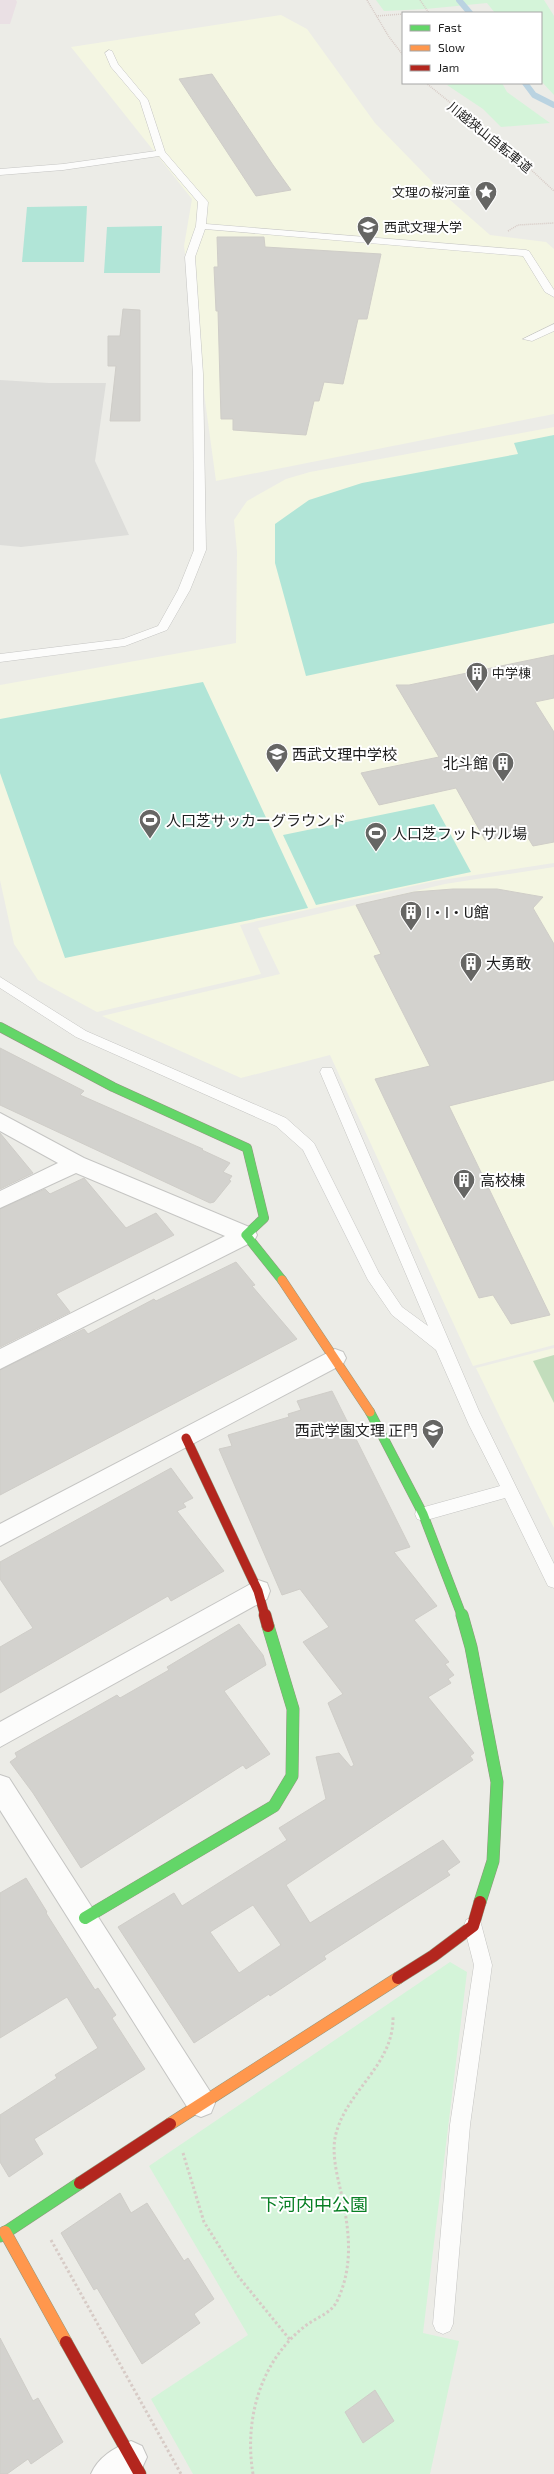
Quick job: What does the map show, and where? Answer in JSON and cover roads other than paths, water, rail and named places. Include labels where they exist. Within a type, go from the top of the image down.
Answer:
[{"type":"street","points":[[0,1027],[113,1087],[247,1148],[264,1218],[246,1235],[0,1360]]},
{"type":"street","points":[[0,1121],[76,1164],[246,1235],[292,1293],[379,1425],[423,1514],[456,1596],[471,1647],[497,1782],[493,1861],[473,1926],[433,1956],[379,1991],[201,2103],[36,2212],[2,2230],[126,2468]]},
{"type":"street","points":[[0,1200],[76,1164]]},
{"type":"street","points":[[0,1536],[335,1358]]},
{"type":"street","points":[[85,1918],[274,1806],[292,1776],[293,1709],[258,1590],[186,1438]]},
{"type":"street","points":[[0,1735],[258,1590]]},
{"type":"street","points":[[0,1787],[85,1918],[201,2103]]},
{"type":"lane","points":[[0,658],[125,642],[163,628],[184,590],[200,550],[198,374],[190,257],[201,226],[203,202],[161,153],[144,100],[114,65],[108,53]]},
{"type":"lane","points":[[0,172],[63,167],[161,153]]},
{"type":"lane","points":[[201,226],[526,253],[548,290],[554,294]]},
{"type":"lane","points":[[528,339],[554,327]]},
{"type":"lane","points":[[0,982],[81,1034],[281,1122],[309,1147],[372,1276],[397,1311],[442,1346],[477,1425],[554,1581]]},
{"type":"lane","points":[[327,1072],[477,1425]]},
{"type":"lane","points":[[423,1514],[508,1490]]},
{"type":"lane","points":[[443,2324],[460,2125],[483,1965],[473,1926]]},
{"type":"waterway","points":[[459,0],[469,12]]},
{"type":"waterway","points":[[526,84],[534,95],[554,105]]},
{"type":"place","name":"文理の桜河童","points":[[486,212]]},
{"type":"place","name":"西武文理大学","points":[[368,246]]},
{"type":"place","name":"中学棟","points":[[477,692]]},
{"type":"place","name":"西武文理中学校","points":[[277,774]]},
{"type":"place","name":"北斗館","points":[[503,782]]},
{"type":"place","name":"人口芝サッカーグラウンド","points":[[150,840]]},
{"type":"place","name":"人口芝フットサル場","points":[[376,852]]},
{"type":"place","name":"I・I・U館","points":[[411,932]]},
{"type":"place","name":"大勇敢","points":[[471,982]]},
{"type":"place","name":"高校棟","points":[[464,1200]]},
{"type":"place","name":"西武学園文理 正門","points":[[433,1450]]},
{"type":"park label","name":"下河内中公園","points":[[314,2204]]}]
